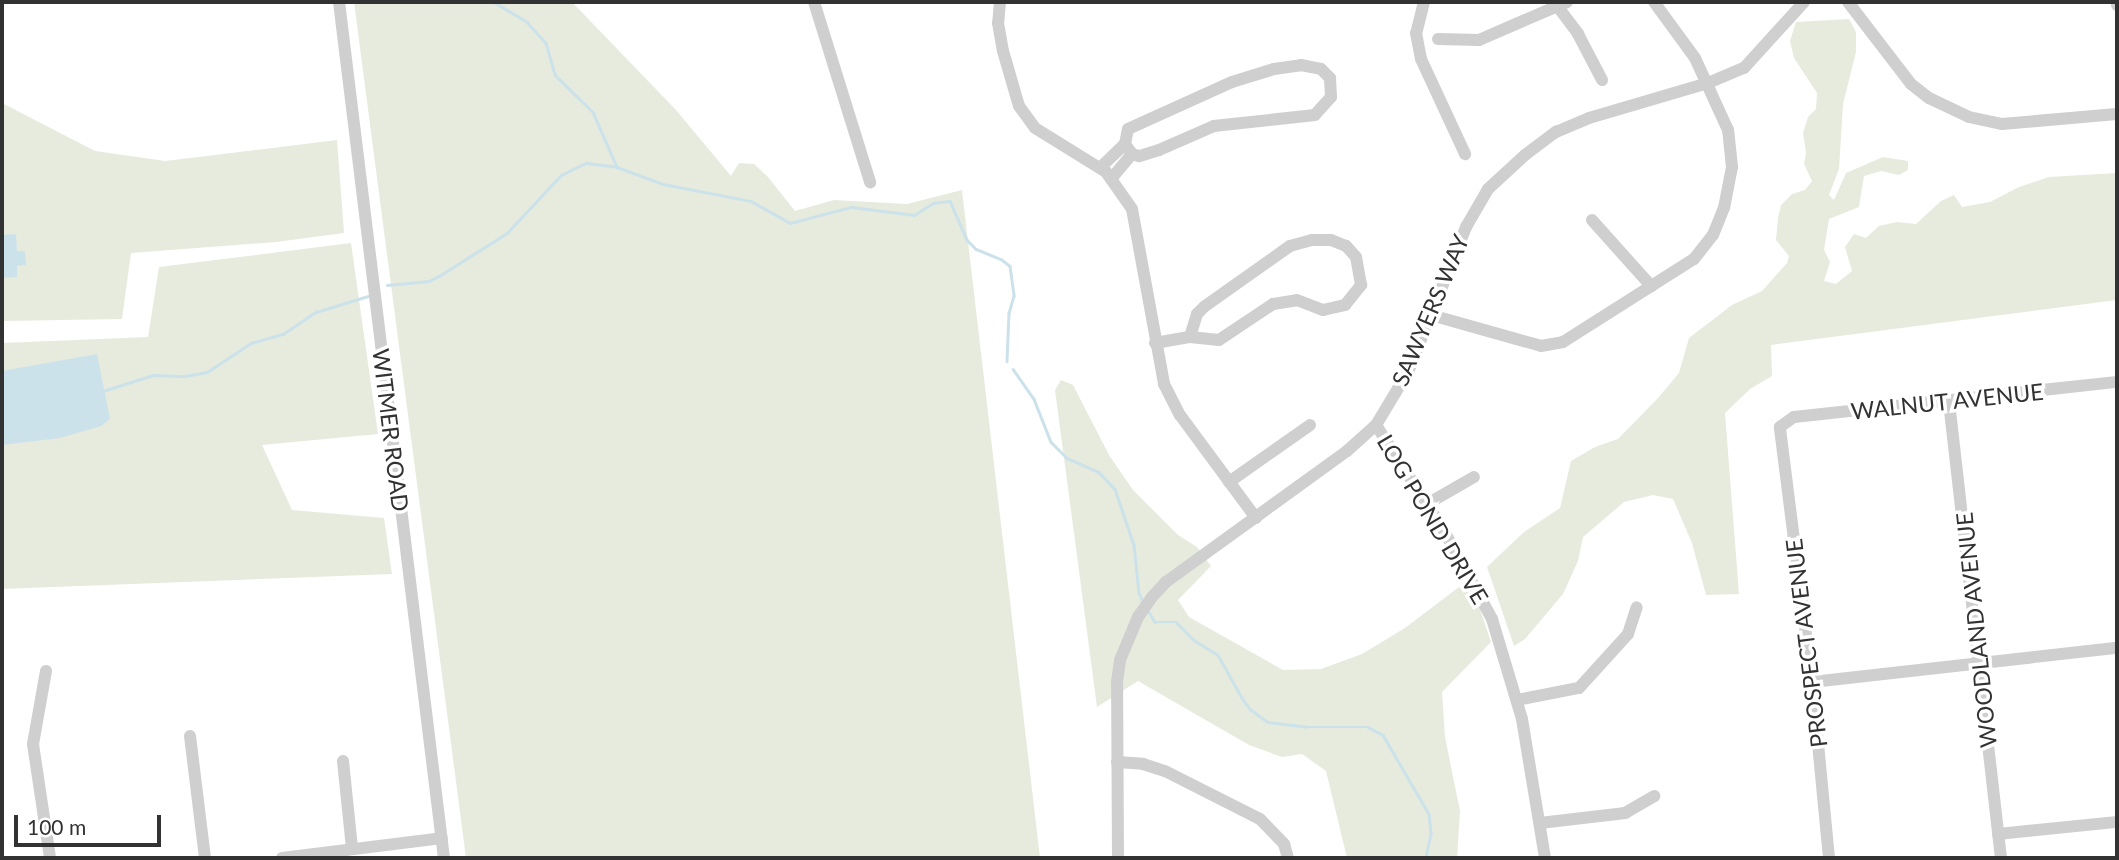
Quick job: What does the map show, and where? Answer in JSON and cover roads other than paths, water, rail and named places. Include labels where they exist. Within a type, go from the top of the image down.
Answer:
[{"type":"street","name":"WITMER ROAD","points":[[339,2],[444,858]]},
{"type":"street","points":[[814,2],[870,182]]},
{"type":"street","points":[[1000,2],[998,23],[1003,51],[1025,118],[1035,128],[1100,168],[1132,209],[1137,245],[1148,282],[1155,343],[1164,383],[1175,405],[1256,518]]},
{"type":"street","points":[[1424,2],[1416,33],[1421,59],[1465,154]]},
{"type":"street","points":[[1431,315],[1541,346],[1563,342],[1583,332],[1694,259],[1713,235],[1724,208],[1732,167],[1728,130],[1695,58],[1654,2]]},
{"type":"street","name":"SAWYERS WAY","points":[[1118,858],[1116,682],[1120,660],[1138,617],[1152,597],[1166,583],[1347,451],[1376,425],[1408,372],[1466,227],[1488,189],[1524,155],[1556,132],[1589,118],[1708,83],[1744,68],[1804,2]]},
{"type":"street","points":[[1848,2],[1911,84],[1929,98],[1969,117],[2002,124],[2117,114]]},
{"type":"street","points":[[1438,39],[1479,40],[1562,4],[1602,80]]},
{"type":"street","points":[[1100,168],[1128,149],[1159,150],[1213,126],[1315,115],[1331,97],[1331,78],[1321,69],[1301,65],[1253,75],[1128,129],[1128,149],[1111,179]]},
{"type":"street","points":[[1592,220],[1651,286]]},
{"type":"street","points":[[1155,343],[1190,337],[1219,341],[1273,304],[1297,300],[1323,310],[1345,305],[1361,285],[1356,257],[1346,246],[1331,240],[1312,240],[1290,246],[1204,307],[1197,314],[1190,337]]},
{"type":"street","name":"WALNUT AVENUE","points":[[1780,427],[1794,418],[2117,386]]},
{"type":"street","name":"WOODLAND AVENUE","points":[[1950,402],[2001,858]]},
{"type":"street","points":[[1229,482],[1310,425]]},
{"type":"street","name":"LOG POND DRIVE","points":[[1376,425],[1427,505],[1492,619],[1517,700],[1545,858]]},
{"type":"street","name":"PROSPECT AVENUE","points":[[1780,427],[1812,682],[1829,858]]},
{"type":"street","points":[[1427,505],[1474,477]]},
{"type":"street","points":[[1517,700],[1579,688],[1628,634],[1637,607]]},
{"type":"street","points":[[1812,682],[2117,648]]},
{"type":"street","points":[[46,671],[33,744],[50,858]]},
{"type":"street","points":[[190,736],[205,858]]},
{"type":"street","points":[[344,761],[352,848]]},
{"type":"street","points":[[1117,762],[1143,764],[1165,771],[1260,819],[1284,844],[1287,858]]},
{"type":"street","points":[[1540,823],[1625,813],[1654,796]]},
{"type":"street","points":[[1998,834],[2117,822]]},
{"type":"street","points":[[282,858],[442,838]]},
{"type":"water","points":[[16,234],[17,251],[25,251],[26,265],[17,266],[17,277],[2,278],[2,235]]},
{"type":"water","points":[[97,354],[110,419],[101,426],[60,438],[2,445],[2,371]]},
{"type":"waterway","points":[[494,2],[527,22],[546,43],[555,75],[593,112],[617,167]]},
{"type":"waterway","points":[[387,285],[429,281],[439,276],[507,233],[561,175],[586,163],[617,167],[663,184],[751,201],[790,223],[851,207],[914,215],[933,203],[950,201],[967,240],[976,249],[1001,259],[1010,266],[1014,296],[1009,313],[1007,361]]},
{"type":"waterway","points":[[103,391],[153,375],[185,376],[207,372],[251,343],[283,334],[316,312],[368,296]]},
{"type":"waterway","points":[[1013,369],[1034,399],[1051,442],[1067,458],[1099,472],[1115,489],[1134,545],[1139,593],[1143,601]]},
{"type":"waterway","points":[[1148,610],[1155,622],[1176,622],[1194,640],[1218,655],[1250,709],[1268,722],[1307,727],[1368,727],[1383,735],[1429,814],[1431,834],[1426,858]]}]
